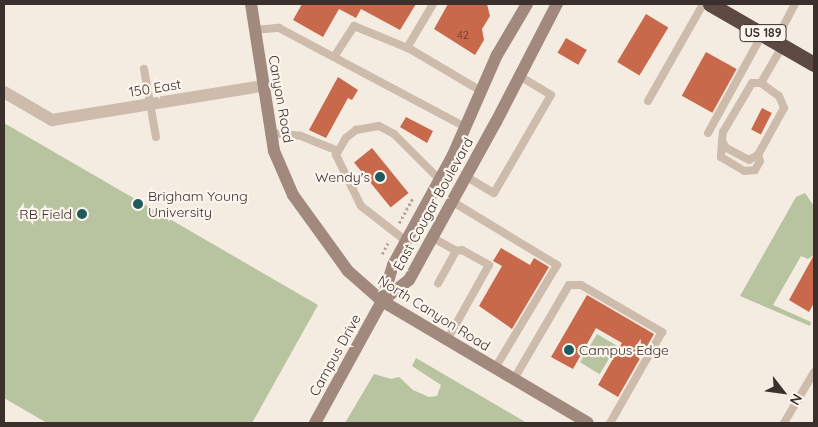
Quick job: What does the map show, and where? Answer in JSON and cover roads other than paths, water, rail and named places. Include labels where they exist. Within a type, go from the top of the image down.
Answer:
[{"type":"highway","name":"US 189","points":[[710,4],[774,39],[814,64]]},
{"type":"main road","name":"Canyon Road","points":[[251,4],[269,132],[293,195]]},
{"type":"main road","name":"East Cougar Boulevard","points":[[382,301],[393,265],[439,179],[481,91],[527,4]]},
{"type":"main road","name":"East Cougar Boulevard","points":[[382,301],[409,280],[467,177],[557,4]]},
{"type":"main road","name":"North Canyon Road","points":[[293,195],[348,271],[382,301],[514,379],[574,420],[588,423]]},
{"type":"main road","name":"Campus Drive","points":[[315,423],[382,301]]},
{"type":"street","name":"150 East","points":[[4,92],[52,120],[262,86]]},
{"type":"lane","points":[[407,48],[433,4]]},
{"type":"lane","points":[[648,101],[704,4]]},
{"type":"lane","points":[[708,133],[774,39],[795,4]]},
{"type":"lane","points":[[334,57],[354,26],[407,48],[481,91]]},
{"type":"lane","points":[[254,30],[279,28],[465,127]]},
{"type":"lane","points":[[761,83],[774,39]]},
{"type":"lane","points":[[144,68],[156,137]]},
{"type":"lane","points":[[467,177],[494,193],[551,95],[519,76]]},
{"type":"lane","points":[[722,141],[726,148],[740,157],[749,160],[758,155],[784,108],[779,96],[761,83],[752,83],[747,88],[722,141],[721,157],[744,171],[755,170],[760,161],[758,155]]},
{"type":"lane","points":[[406,241],[361,206],[336,155],[338,151],[346,138],[356,130],[379,126],[394,134],[439,179]]},
{"type":"lane","points":[[269,132],[301,136],[338,151]]},
{"type":"lane","points":[[453,202],[554,262],[555,269],[495,368]]},
{"type":"lane","points":[[433,238],[456,251],[462,250],[489,265],[447,340]]},
{"type":"lane","points":[[438,283],[456,251]]},
{"type":"lane","points":[[514,379],[569,285],[581,285],[662,332],[610,423]]},
{"type":"lane","points":[[784,423],[814,372]]},
{"type":"place","name":"Wendy's","points":[[380,177]]},
{"type":"place","name":"Brigham Young University","points":[[138,204]]},
{"type":"place","name":"RB Field","points":[[82,214]]},
{"type":"place","name":"Campus Edge","points":[[569,350]]}]
